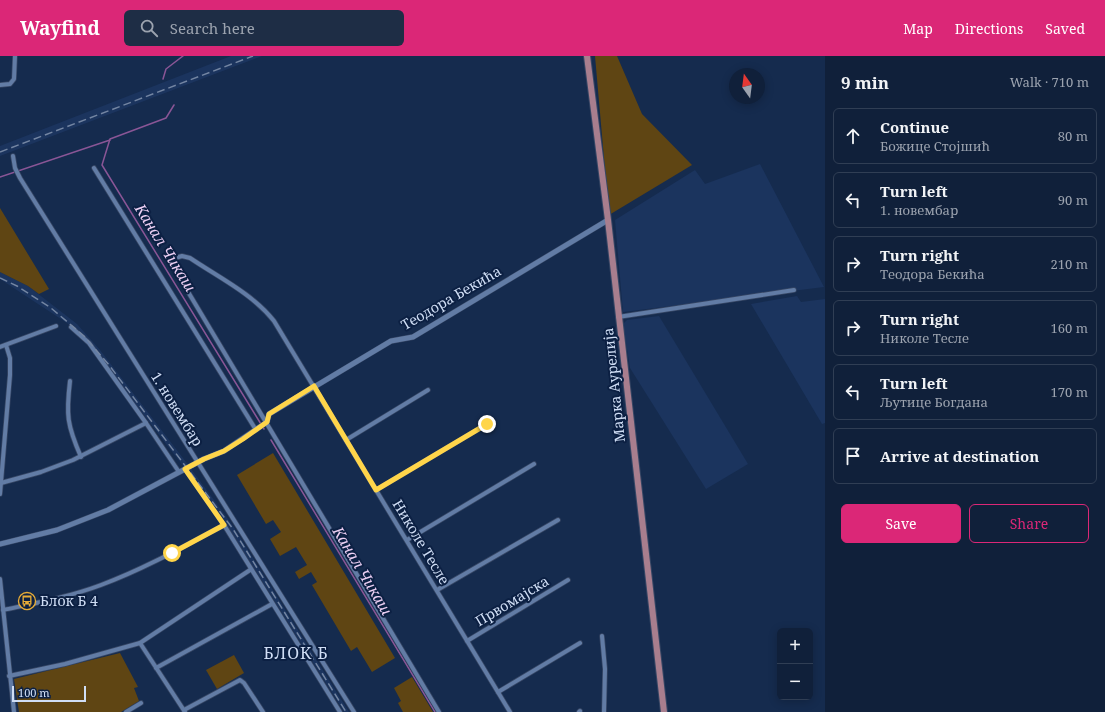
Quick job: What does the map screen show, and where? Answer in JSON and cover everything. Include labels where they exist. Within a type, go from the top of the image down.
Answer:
[{"type":"main road","name":"Марка Аурелија","points":[[587,56],[608,220],[664,712]]},
{"type":"street","points":[[0,85],[10,84],[14,80],[14,56]]},
{"type":"street","name":"1. новембар","points":[[12,156],[15,168],[20,178],[354,712]]},
{"type":"street","points":[[94,168],[257,429]]},
{"type":"street","name":"Теодора Бекића","points":[[0,544],[83,521],[126,502],[197,462],[224,451],[265,423],[269,414],[314,386],[391,341],[413,337],[608,220]]},
{"type":"street","name":"Николе Тесле","points":[[265,423],[178,276],[173,260],[178,257],[190,258],[266,311],[314,386],[510,712]]},
{"type":"street","points":[[618,317],[794,290]]},
{"type":"street","points":[[0,348],[56,326]]},
{"type":"street","points":[[71,327],[89,344],[146,422],[179,472]]},
{"type":"street","points":[[0,494],[10,375],[10,358],[6,345]]},
{"type":"street","points":[[70,381],[67,410],[68,423],[70,434],[81,457]]},
{"type":"street","points":[[346,440],[428,390]]},
{"type":"street","points":[[1,483],[41,472],[81,457],[146,422]]},
{"type":"street","points":[[265,423],[439,712]]},
{"type":"street","points":[[376,490],[487,424]]},
{"type":"street","points":[[407,540],[534,464]]},
{"type":"street","points":[[185,469],[224,525],[250,570],[340,712]]},
{"type":"street","points":[[437,590],[558,520]]},
{"type":"street","points":[[3,610],[68,595],[112,580],[166,556],[224,525]]},
{"type":"street","points":[[9,676],[65,664],[140,643],[250,570]]},
{"type":"street","points":[[0,579],[9,676],[14,712]]},
{"type":"street","name":"Првомајска","points":[[467,641],[568,580]]},
{"type":"street","points":[[156,668],[272,604]]},
{"type":"street","points":[[602,636],[604,663],[604,712]]},
{"type":"street","points":[[140,643],[184,711],[240,680],[244,683],[263,712]]},
{"type":"street","points":[[498,692],[580,643]]},
{"type":"street","points":[[126,712],[141,703]]},
{"type":"shaded area","points":[[231,56],[262,56],[0,156],[0,146]]},
{"type":"shaded area","points":[[595,56],[617,56],[642,114],[692,165],[609,215]]},
{"type":"shaded area","points":[[760,164],[824,287],[623,312],[615,220],[695,170],[705,184]]},
{"type":"shaded area","points":[[0,208],[49,289],[39,294],[28,286],[0,272]]},
{"type":"shaded area","points":[[0,272],[28,286],[77,324],[100,350],[233,526],[349,712],[344,712],[220,514],[87,341],[67,323],[0,279]]},
{"type":"shaded area","points":[[797,296],[801,302],[825,299],[825,423],[822,424],[751,304]]},
{"type":"shaded area","points":[[659,316],[748,464],[706,489],[630,368],[623,324],[627,320]]},
{"type":"shaded area","points":[[273,453],[395,658],[372,672],[357,647],[351,651],[312,585],[317,582],[311,572],[299,579],[295,572],[307,565],[296,547],[280,556],[270,539],[281,532],[273,520],[266,524],[237,475]]},
{"type":"shaded area","points":[[120,653],[138,687],[134,688],[139,701],[121,712],[19,712],[14,679]]},
{"type":"shaded area","points":[[234,655],[244,673],[217,689],[206,670]]},
{"type":"shaded area","points":[[412,677],[433,712],[403,712],[398,703],[401,701],[394,688]]},
{"type":"waterway","name":"Канал Чикаш","points":[[163,79],[166,69],[183,56]]},
{"type":"waterway","name":"Канал Чикаш","points":[[174,105],[166,118],[110,139],[102,165],[264,429]]},
{"type":"waterway","points":[[0,177],[110,140]]},
{"type":"waterway","name":"Канал Чикаш","points":[[271,440],[435,712]]},
{"type":"railway","points":[[0,152],[253,56]]},
{"type":"railway","points":[[0,278],[17,286],[51,308],[84,336],[109,365],[233,529],[346,712]]},
{"type":"place","name":"Блок Б 4","points":[[27,601]]},
{"type":"district","name":"БЛОК Б","points":[[296,653]]},
{"type":"route","points":[[172,553],[224,525],[185,469],[224,451],[243,439],[267,422],[267,417],[269,414],[314,386],[376,490],[487,424]]}]
